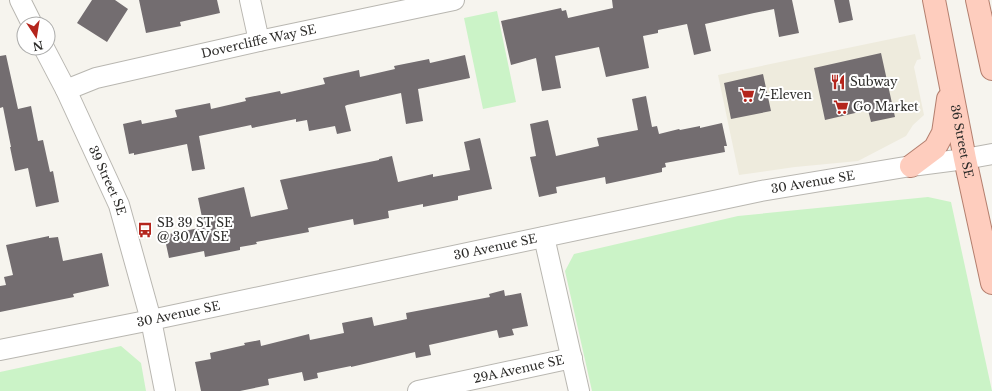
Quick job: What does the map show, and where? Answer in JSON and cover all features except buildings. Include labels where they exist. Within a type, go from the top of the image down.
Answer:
[{"type":"main road","name":"36 Street SE","points":[[934,0],[965,160],[992,283]]},
{"type":"main road","points":[[977,0],[992,69]]},
{"type":"main road","points":[[911,166],[935,148],[943,133],[950,84]]},
{"type":"street","points":[[20,0],[28,16]]},
{"type":"street","points":[[250,0],[259,41]]},
{"type":"street","name":"Dovercliffe Way SE","points":[[66,90],[96,78],[259,41],[454,0]]},
{"type":"street","name":"39 Street SE","points":[[48,56],[66,90],[118,205],[151,320],[165,391]]},
{"type":"street","name":"30 Avenue SE","points":[[0,350],[151,320],[761,190],[911,166],[965,160],[992,154]]},
{"type":"street","points":[[544,237],[579,391]]},
{"type":"street","name":"29A Avenue SE","points":[[418,391],[572,358]]},
{"type":"shaded area","points":[[915,34],[921,59],[917,60],[914,67],[924,115],[913,125],[906,136],[858,161],[795,167],[739,175],[718,75]]},
{"type":"green space","points":[[497,11],[516,102],[483,109],[464,18]]},
{"type":"green space","points":[[928,197],[951,202],[992,391],[592,391],[565,271],[574,254],[738,216]]},
{"type":"green space","points":[[121,346],[141,363],[146,391],[0,391],[0,372]]},
{"type":"place","name":"Subway","points":[[838,82]]},
{"type":"place","name":"7-Eleven","points":[[747,95]]},
{"type":"place","name":"Go Market","points":[[841,107]]},
{"type":"place","name":"SB 39 ST SE @ 30 AV SE","points":[[145,230]]}]
